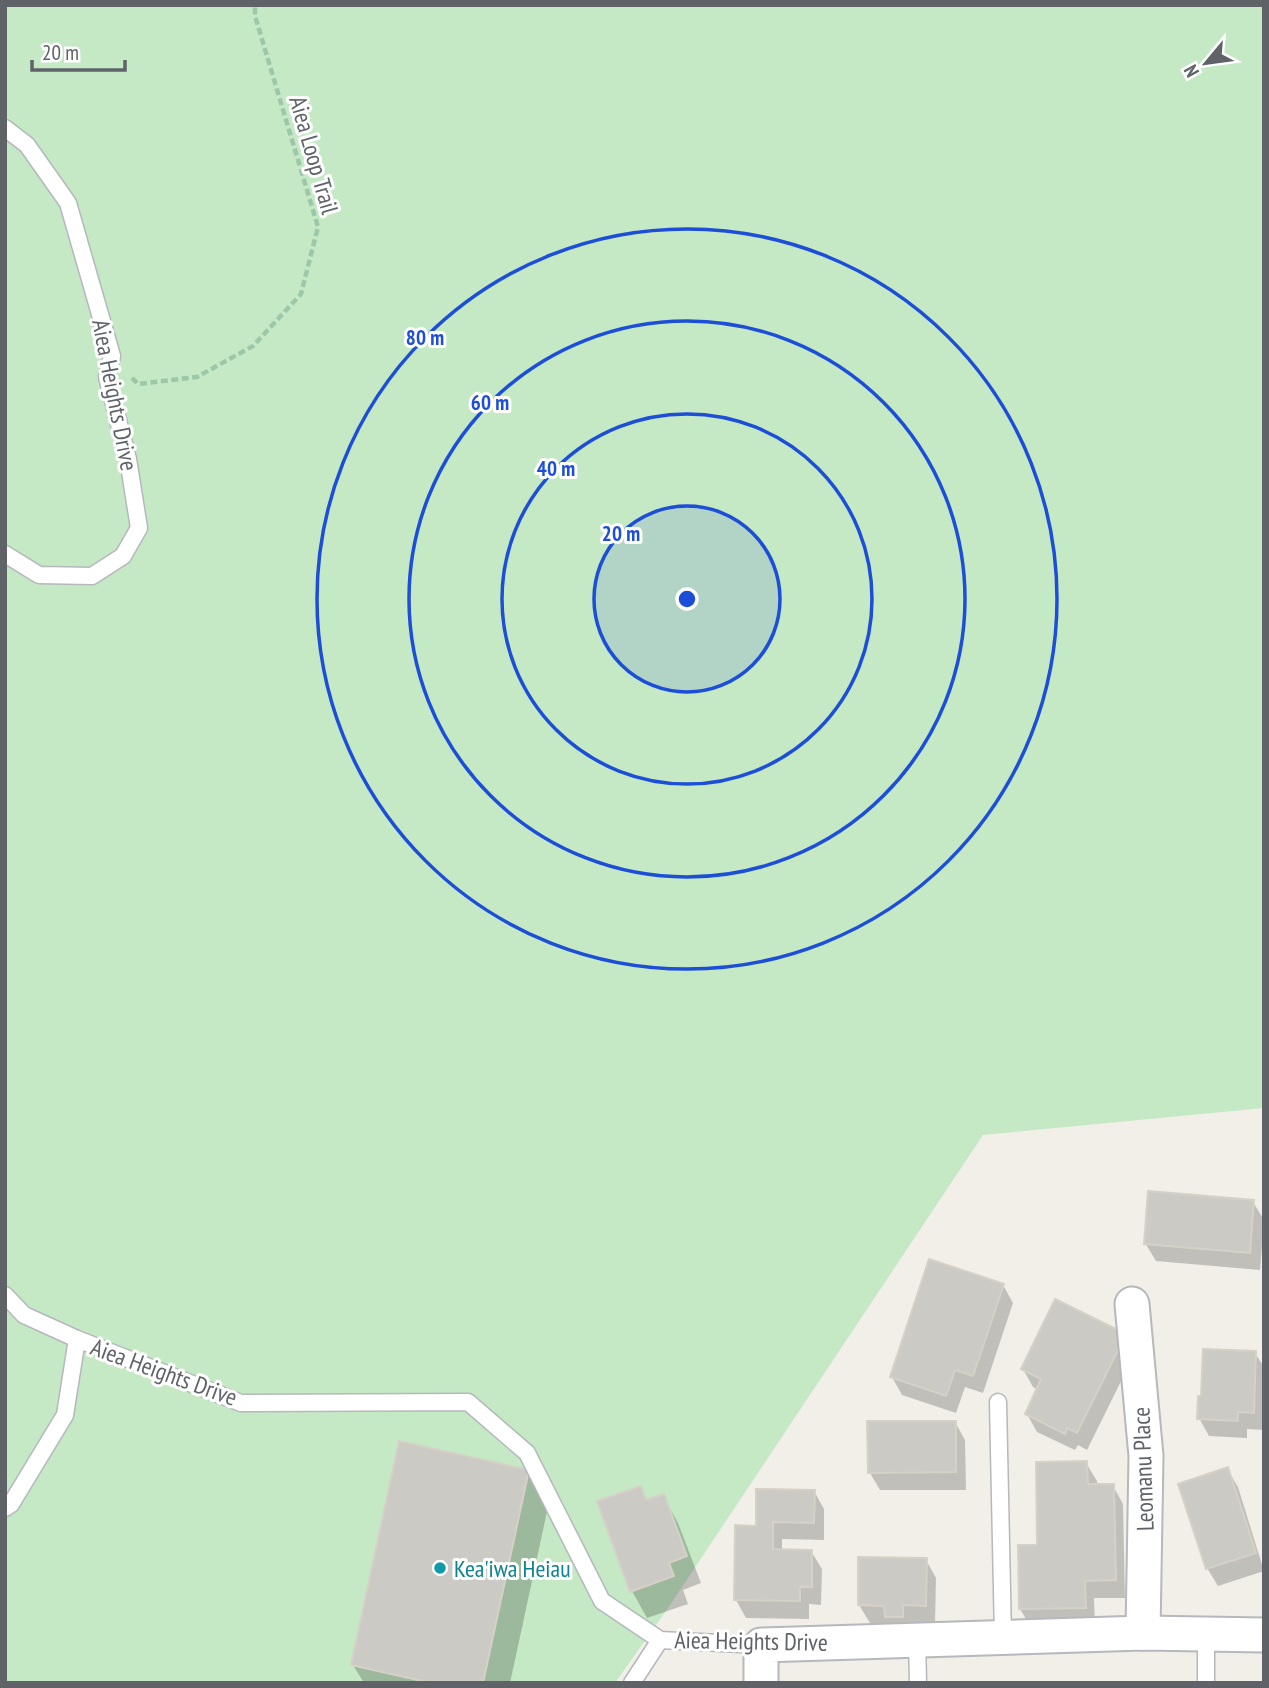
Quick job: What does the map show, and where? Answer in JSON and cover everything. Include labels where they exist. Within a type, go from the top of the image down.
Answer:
[{"type":"street","name":"Leomanu Place","points":[[1132,1304],[1146,1456],[1143,1633]]},
{"type":"street","name":"Aiea Heights Drive","points":[[761,1645],[1143,1633],[1264,1635]]},
{"type":"street","points":[[761,1645],[761,1683]]},
{"type":"lane","name":"Aiea Heights Drive","points":[[5,128],[27,145],[68,203],[113,356],[107,377],[128,459],[139,528],[123,556],[92,576],[39,575],[5,554]]},
{"type":"lane","name":"Aiea Heights Drive","points":[[5,1295],[24,1315],[77,1339],[241,1403],[468,1402],[527,1453],[602,1601],[660,1640],[761,1645]]},
{"type":"lane","name":"Aiea Heights Drive","points":[[5,1508],[11,1504],[65,1415],[77,1339]]},
{"type":"lane","points":[[998,1402],[1003,1637]]},
{"type":"lane","points":[[1206,1634],[1206,1683]]},
{"type":"lane","points":[[632,1683],[660,1640]]},
{"type":"lane","points":[[918,1640],[918,1683]]},
{"type":"path","name":"Aiea Loop Trail","points":[[113,356],[138,384],[197,377],[253,345],[301,295],[318,227],[255,16],[255,5]]},
{"type":"green space","points":[[5,5],[1264,5],[1264,1108],[983,1135],[668,1608],[615,1683],[5,1683]]},
{"type":"building","points":[[1148,1191],[1254,1200],[1250,1253],[1144,1244]]},
{"type":"building","points":[[929,1259],[1004,1284],[973,1376],[955,1370],[946,1396],[890,1377]]},
{"type":"building","points":[[1055,1299],[1126,1334],[1077,1433],[1067,1428],[1065,1434],[1025,1414],[1041,1379],[1021,1369]]},
{"type":"building","points":[[1203,1349],[1256,1351],[1254,1413],[1238,1412],[1238,1421],[1197,1419]]},
{"type":"building","points":[[867,1421],[956,1421],[956,1472],[868,1473]]},
{"type":"building","name":"Kea'iwa Heiau","points":[[399,1441],[529,1470],[483,1683],[431,1683],[351,1665]]},
{"type":"building","points":[[1087,1461],[1088,1484],[1114,1484],[1116,1580],[1085,1581],[1086,1608],[1019,1609],[1018,1545],[1037,1545],[1036,1462]]},
{"type":"building","points":[[1228,1467],[1256,1553],[1206,1569],[1178,1484]]},
{"type":"building","points":[[641,1486],[646,1500],[664,1494],[687,1556],[669,1563],[674,1576],[630,1592],[597,1501]]},
{"type":"building","points":[[756,1489],[815,1490],[814,1523],[773,1522],[773,1549],[812,1550],[812,1587],[800,1587],[800,1601],[734,1600],[735,1525],[756,1526]]},
{"type":"building","points":[[858,1557],[927,1558],[926,1606],[903,1605],[903,1617],[885,1617],[884,1606],[858,1605]]},
{"type":"place","name":"Kea'iwa Heiau","points":[[440,1568]]}]
